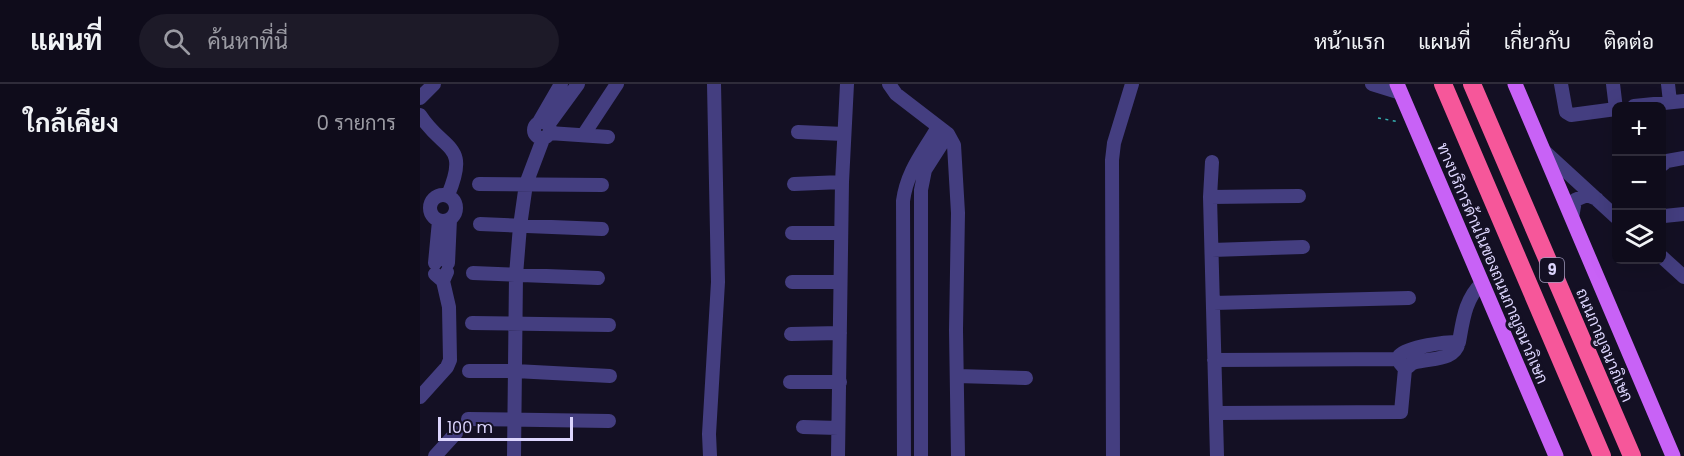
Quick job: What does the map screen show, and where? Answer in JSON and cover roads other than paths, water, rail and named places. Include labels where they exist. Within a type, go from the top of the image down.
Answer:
[{"type":"highway","name":"9","points":[[1443,84],[1602,456]]},
{"type":"highway","name":"ถนนกาญจนาภิเษก","points":[[1472,84],[1632,456]]},
{"type":"main road","points":[[1515,84],[1673,456]]},
{"type":"main road","name":"ทางบริการด้านในของถนนกาญจนาภิเษก","points":[[1399,88],[1556,456]]},
{"type":"street","points":[[420,98],[434,84]]},
{"type":"street","points":[[514,456],[516,274],[520,226],[526,184],[561,84]]},
{"type":"street","points":[[545,130],[578,84]]},
{"type":"street","points":[[584,134],[617,84]]},
{"type":"street","points":[[710,456],[718,282],[714,84]]},
{"type":"street","points":[[838,456],[843,84]]},
{"type":"street","points":[[889,84],[896,94],[943,131],[954,145],[958,213],[958,456]]},
{"type":"street","points":[[1113,456],[1112,160],[1114,143],[1132,84]]},
{"type":"street","points":[[1372,84],[1399,88]]},
{"type":"street","points":[[1562,84],[1566,112],[1571,115],[1612,110]]},
{"type":"street","points":[[1613,84],[1615,102]]},
{"type":"street","points":[[1668,84],[1670,102]]},
{"type":"street","points":[[1666,102],[1684,101]]},
{"type":"street","points":[[420,115],[455,154],[458,167],[448,195]]},
{"type":"street","points":[[545,130],[608,137]]},
{"type":"street","points":[[904,456],[903,201],[911,169],[943,131]]},
{"type":"street","points":[[921,456],[921,190],[925,170],[943,131]]},
{"type":"street","points":[[798,132],[844,134]]},
{"type":"street","points":[[1544,151],[1596,199],[1612,210]]},
{"type":"street","points":[[1666,162],[1684,158]]},
{"type":"street","points":[[1212,162],[1210,197],[1217,456]]},
{"type":"street","points":[[794,184],[842,182]]},
{"type":"street","points":[[479,184],[602,184]]},
{"type":"street","points":[[420,397],[447,367],[450,360],[449,307],[435,217],[430,207],[438,195],[448,195],[456,206],[456,211],[435,217]]},
{"type":"street","points":[[1572,218],[1575,200],[1580,196],[1587,195],[1596,199]]},
{"type":"street","points":[[1210,197],[1299,196]]},
{"type":"street","points":[[1666,216],[1684,214]]},
{"type":"street","points":[[480,224],[602,229]]},
{"type":"street","points":[[792,233],[841,233]]},
{"type":"street","points":[[1212,250],[1303,247]]},
{"type":"street","points":[[1666,261],[1684,277]]},
{"type":"street","points":[[474,273],[598,278]]},
{"type":"street","points":[[792,282],[840,282]]},
{"type":"street","points":[[1216,413],[1401,412],[1402,353],[1441,342],[1459,342],[1466,306],[1482,283]]},
{"type":"street","points":[[1213,303],[1409,298]]},
{"type":"street","points":[[472,323],[609,325]]},
{"type":"street","points":[[791,334],[840,333]]},
{"type":"street","points":[[1214,360],[1402,364]]},
{"type":"street","points":[[469,371],[610,376]]},
{"type":"street","points":[[957,376],[1026,378]]},
{"type":"street","points":[[790,382],[840,382]]},
{"type":"street","points":[[468,419],[609,421]]},
{"type":"street","points":[[803,427],[838,428]]},
{"type":"street","points":[[435,456],[456,433]]}]
